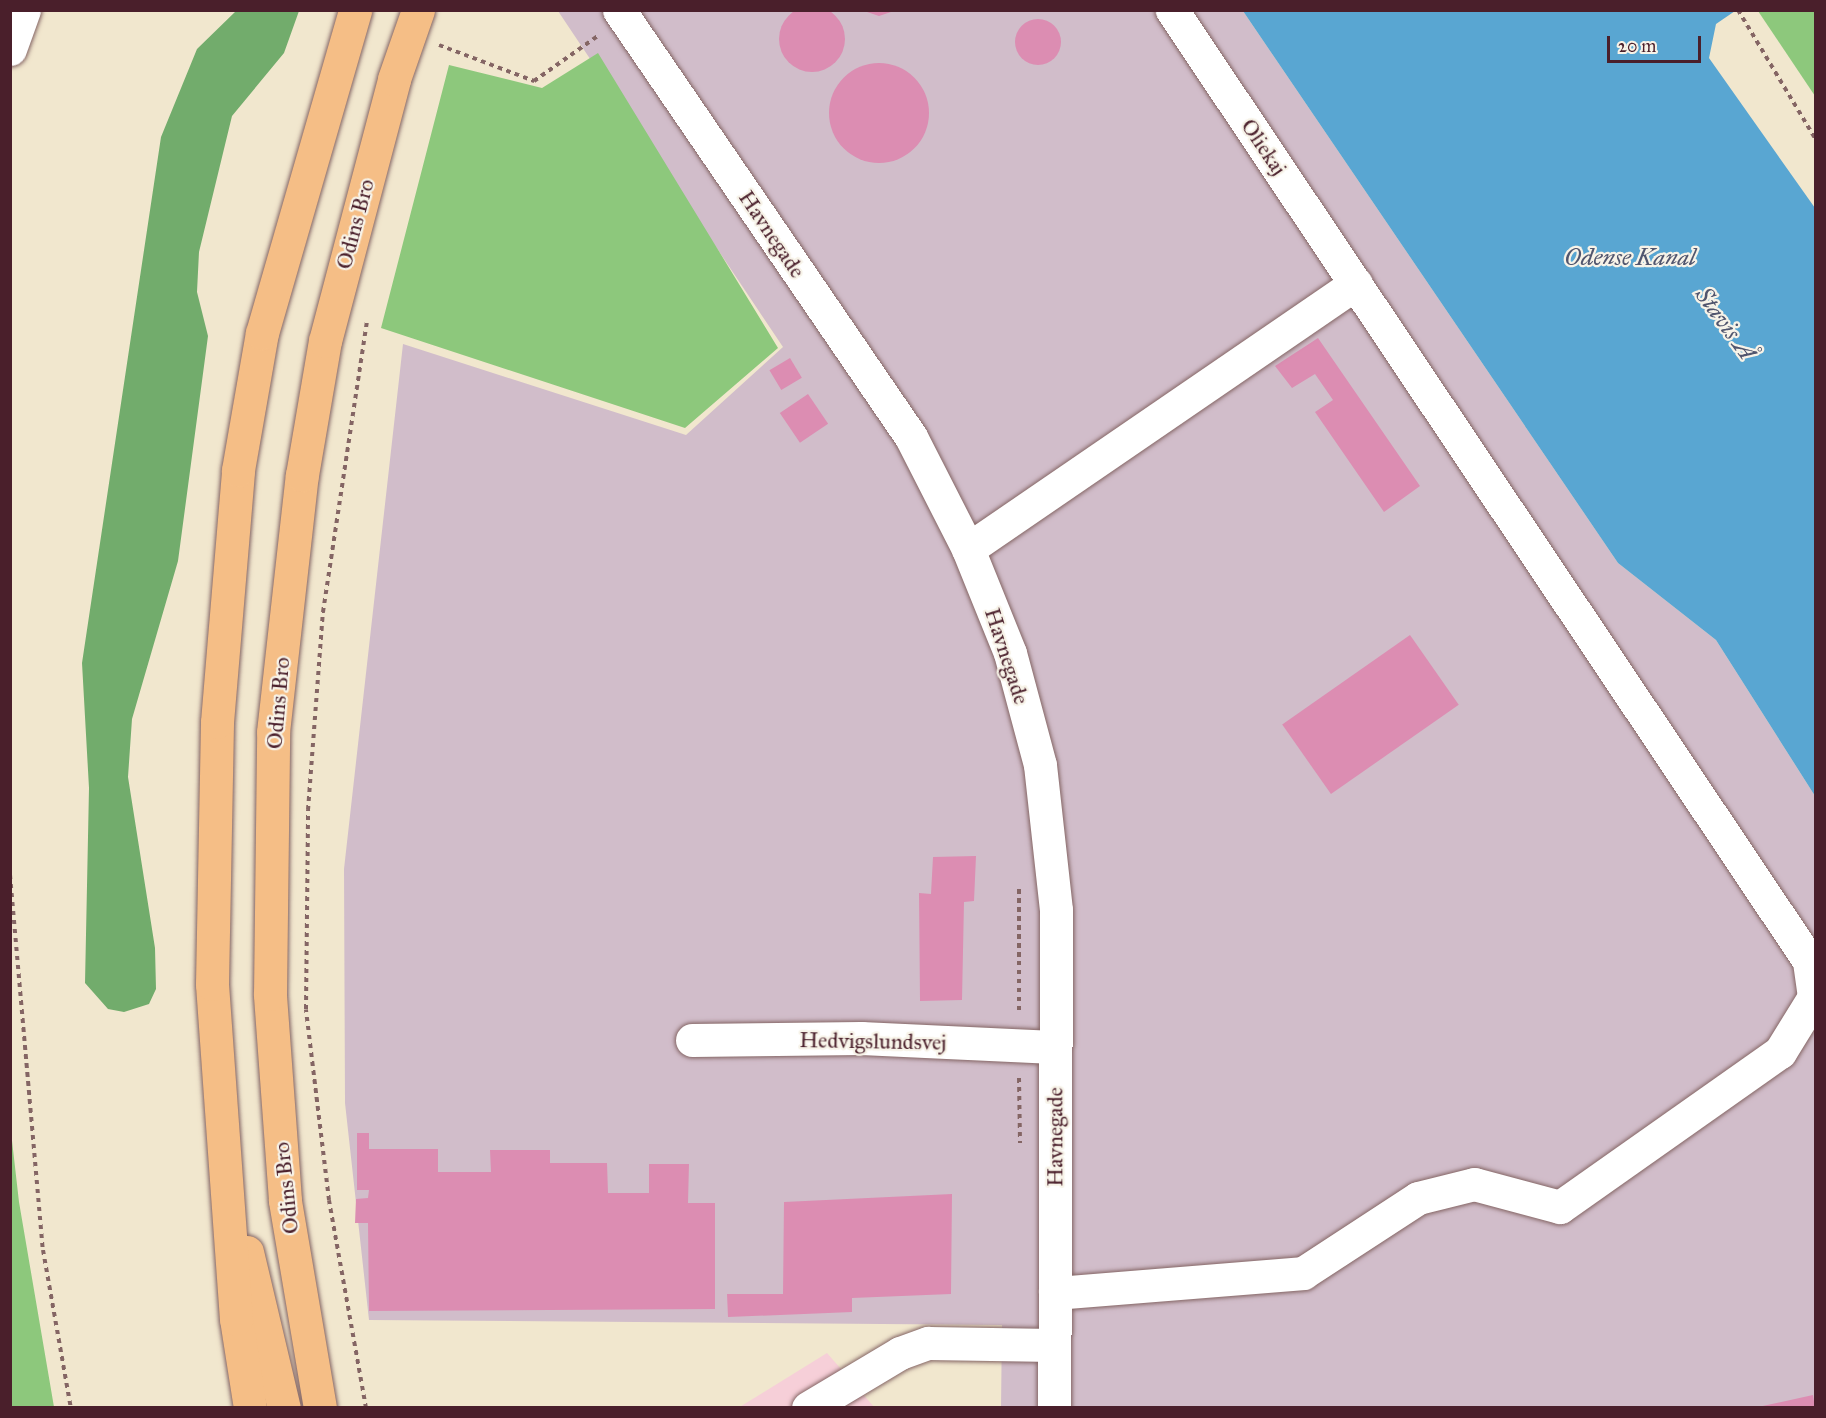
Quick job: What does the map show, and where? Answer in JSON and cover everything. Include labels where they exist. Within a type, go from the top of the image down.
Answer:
[{"type":"main road","points":[[250,1407],[236,1319],[212,984],[217,722],[238,470],[262,333],[355,10]]},
{"type":"main road","name":"Odins Bro","points":[[321,1407],[285,1200],[270,994],[273,732],[303,475],[325,341],[394,79],[418,10]]},
{"type":"main road","points":[[225,1156],[284,1407]]},
{"type":"street","points":[[10,49],[24,10]]},
{"type":"street","name":"Oliekaj","points":[[1055,1293],[1303,1274],[1419,1198],[1474,1184],[1560,1207],[1780,1052],[1814,997],[1809,961],[1172,10]]},
{"type":"street","name":"Havnegade","points":[[605,24],[911,437],[968,549],[1010,653],[1040,765],[1056,910],[1054,1407]]},
{"type":"street","points":[[968,549],[1356,283]]},
{"type":"street","name":"Hedvigslundsvej","points":[[692,1040],[861,1038],[1054,1047]]},
{"type":"street","points":[[808,1407],[868,1371],[928,1343],[1054,1345]]},
{"type":"street","points":[[858,1407],[868,1371]]},
{"type":"path","points":[[1740,12],[1815,140]]},
{"type":"path","points":[[605,24],[607,44]]},
{"type":"path","points":[[438,45],[534,81],[605,24]]},
{"type":"path","points":[[435,56],[441,36]]},
{"type":"path","points":[[366,1407],[329,1200],[306,1009],[308,810],[323,612],[369,308]]},
{"type":"path","points":[[10,875],[43,1250],[71,1407]]},
{"type":"path","points":[[1018,882],[1020,1154]]},
{"type":"shaded area","points":[[558,11],[1243,11],[1618,563],[1716,640],[1815,796],[1815,1407],[1001,1407],[1002,1325],[369,1320],[345,1103],[344,869],[403,344],[686,435],[783,347]]},
{"type":"shaded area","points":[[827,1353],[875,1408],[738,1408]]},
{"type":"green space","points":[[236,11],[299,11],[284,53],[232,116],[199,252],[197,292],[208,336],[178,561],[132,719],[128,777],[155,948],[156,989],[149,1004],[124,1012],[108,1009],[85,983],[89,788],[82,663],[161,137],[197,49]]},
{"type":"green space","points":[[1758,11],[1815,11],[1815,96]]},
{"type":"green space","points":[[598,53],[778,348],[685,428],[381,328],[449,65],[542,88]]},
{"type":"green space","points":[[10,1123],[19,1202],[54,1407],[11,1407]]},
{"type":"water","name":"Odense Kanal","points":[[1243,11],[1735,11],[1716,24],[1709,58],[1815,208],[1815,796],[1716,640],[1618,563]]},
{"type":"building","points":[[806,6],[818,6],[830,11],[840,21],[845,39],[843,52],[830,67],[818,72],[806,72],[794,67],[784,57],[779,45],[779,33],[784,21],[794,11]]},
{"type":"building","points":[[861,10],[897,10],[879,16]]},
{"type":"building","points":[[1038,19],[1054,26],[1061,42],[1054,58],[1038,65],[1022,58],[1015,42],[1022,26]]},
{"type":"building","points":[[879,63],[898,67],[914,78],[925,94],[929,113],[925,132],[914,148],[898,159],[879,163],[860,159],[844,148],[833,132],[829,113],[833,94],[844,78],[860,67]]},
{"type":"building","points":[[1318,338],[1420,486],[1384,512],[1315,412],[1333,400],[1315,374],[1292,388],[1275,366]]},
{"type":"building","points":[[790,358],[802,378],[781,390],[769,370]]},
{"type":"building","points":[[808,394],[828,424],[800,443],[780,413]]},
{"type":"building","points":[[1410,635],[1459,705],[1331,794],[1282,724]]},
{"type":"building","points":[[976,856],[974,901],[964,902],[962,1000],[920,1001],[919,893],[931,894],[933,857]]},
{"type":"building","points":[[357,1133],[369,1133],[369,1149],[438,1149],[438,1172],[491,1172],[490,1150],[550,1150],[550,1163],[607,1163],[608,1193],[649,1193],[649,1164],[689,1164],[688,1203],[715,1203],[715,1309],[369,1311],[368,1223],[355,1223],[356,1199],[368,1198],[369,1190],[357,1190]]},
{"type":"building","points":[[952,1194],[951,1294],[852,1298],[852,1312],[728,1317],[727,1294],[783,1294],[784,1202]]},
{"type":"building","points":[[1813,1395],[1815,1408],[1758,1408],[1758,1407]]},
{"type":"water label","name":"Stavis Å","points":[[1725,324]]}]
